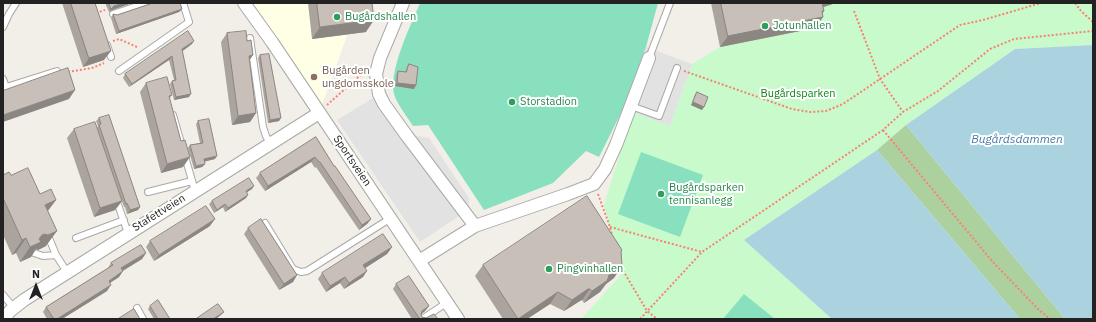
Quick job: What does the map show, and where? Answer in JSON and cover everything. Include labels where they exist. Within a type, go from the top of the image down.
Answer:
[{"type":"street","name":"Sportsveien","points":[[244,3],[272,42],[458,319]]},
{"type":"street","points":[[403,3],[380,58],[376,74],[379,94],[411,141],[475,226]]},
{"type":"street","points":[[419,261],[475,226],[594,184],[605,169],[616,145],[649,58]]},
{"type":"street","name":"Stafettveien","points":[[4,319],[24,300],[128,233],[193,186],[270,143],[319,113]]},
{"type":"lane","points":[[3,27],[16,3]]},
{"type":"lane","points":[[113,14],[146,3]]},
{"type":"lane","points":[[119,71],[189,22],[183,3]]},
{"type":"lane","points":[[649,58],[670,3]]},
{"type":"lane","points":[[104,35],[111,57]]},
{"type":"lane","points":[[250,38],[262,127],[270,143]]},
{"type":"lane","points":[[631,106],[659,116],[677,68]]},
{"type":"lane","points":[[3,79],[4,88],[57,71]]},
{"type":"lane","points":[[148,192],[193,186],[171,106]]},
{"type":"lane","points":[[114,191],[128,233]]},
{"type":"lane","points":[[265,223],[293,269],[301,272],[307,271],[391,218]]},
{"type":"lane","points":[[76,238],[124,220]]},
{"type":"lane","points":[[45,229],[56,255],[67,272]]},
{"type":"lane","points":[[34,253],[43,256],[56,255]]},
{"type":"lane","points":[[3,295],[14,308]]},
{"type":"lane","points":[[422,319],[448,302]]},
{"type":"lane","points":[[137,308],[143,319]]},
{"type":"path","points":[[677,68],[792,109],[810,112],[826,111],[843,104],[960,24],[983,20],[1042,3]]},
{"type":"path","points":[[1075,3],[1093,22]]},
{"type":"path","points":[[854,11],[880,79],[904,112]]},
{"type":"path","points":[[640,319],[702,252],[883,130],[904,112],[938,91],[990,49],[1014,39],[1093,31]]},
{"type":"path","points":[[106,43],[119,39],[147,51]]},
{"type":"path","points":[[57,71],[68,72],[92,68],[106,63],[111,57]]},
{"type":"path","points":[[319,113],[380,58]]},
{"type":"path","points":[[883,130],[992,260],[1032,303],[1050,319]]},
{"type":"path","points":[[594,184],[610,227],[613,241]]},
{"type":"path","points":[[610,227],[702,252]]},
{"type":"path","points":[[619,263],[647,311],[656,319]]},
{"type":"shaded area","name":"Bugården ungdomsskole","points":[[245,3],[359,3],[319,113]]},
{"type":"shaded area","points":[[646,47],[692,64],[670,126],[624,107]]},
{"type":"shaded area","points":[[386,90],[390,102],[413,135],[429,138],[469,198],[469,207],[471,208],[420,242],[337,120]]},
{"type":"green space","name":"Storstadion","points":[[420,3],[658,3],[646,47],[624,107],[599,157],[586,151],[553,183],[484,210],[428,125],[413,126],[395,97],[393,88],[397,63]]},
{"type":"green space","name":"Bugårdsparken","points":[[711,3],[1093,3],[1093,45],[1015,49],[906,125],[877,150],[744,240],[832,319],[581,319],[620,276],[604,205],[633,112],[670,126],[692,64],[720,47]]},
{"type":"green space","points":[[899,119],[906,125],[1065,319],[1020,319],[877,150],[755,189]]},
{"type":"green space","name":"Bugårdsparken tennisanlegg","points":[[641,152],[703,175],[680,237],[618,214]]},
{"type":"green space","points":[[744,294],[775,319],[723,319]]},
{"type":"water","name":"Bugårdsdammen","points":[[1093,45],[1093,319],[1065,319],[906,125],[1015,49]]},
{"type":"water","points":[[877,150],[1020,319],[832,319],[744,240]]},
{"type":"building","points":[[71,3],[95,3],[111,51],[89,58]]},
{"type":"building","points":[[109,3],[124,3],[114,6],[111,9]]},
{"type":"building","points":[[151,3],[180,3],[182,9],[119,31],[113,14],[117,15]]},
{"type":"building","points":[[317,3],[372,3],[374,20],[320,27]]},
{"type":"building","name":"Jotunhallen","points":[[721,3],[822,3],[824,11],[822,11],[823,17],[728,36]]},
{"type":"building","points":[[188,31],[194,41],[182,49],[191,94],[176,97],[172,81],[176,80],[172,56],[132,84],[125,74]]},
{"type":"building","points":[[246,31],[247,41],[251,40],[253,55],[249,56],[256,113],[238,116],[227,33]]},
{"type":"building","points":[[269,54],[281,118],[270,120],[260,55]]},
{"type":"building","points":[[409,64],[418,67],[416,85],[397,83],[398,71],[406,72]]},
{"type":"building","points":[[68,68],[75,90],[3,115],[3,91]]},
{"type":"building","points":[[167,77],[172,95],[169,96],[181,141],[185,140],[190,157],[167,164],[146,83]]},
{"type":"building","points":[[697,92],[708,97],[704,107],[693,102]]},
{"type":"building","points":[[109,115],[140,207],[130,210],[127,203],[126,204],[99,125],[101,124],[99,118]]},
{"type":"building","points":[[209,119],[217,156],[204,159],[205,164],[196,166],[190,145],[203,143],[198,121]]},
{"type":"building","points":[[95,122],[122,201],[100,208],[74,129]]},
{"type":"building","points":[[316,137],[334,166],[371,219],[362,225],[320,162],[315,157],[268,186],[260,173]]},
{"type":"building","points":[[28,168],[40,194],[51,189],[56,200],[45,205],[57,231],[48,235],[42,235],[39,239],[41,242],[30,247],[26,238],[22,240],[3,198],[3,175],[9,172],[11,175]]},
{"type":"building","points":[[249,178],[254,186],[246,191],[248,195],[228,208],[225,204],[217,210],[212,201]]},
{"type":"building","name":"Pingvinhallen","points":[[587,196],[622,250],[622,266],[608,276],[608,280],[592,291],[588,289],[572,300],[558,292],[518,319],[483,265]]},
{"type":"building","points":[[206,206],[215,219],[159,255],[150,241]]},
{"type":"building","points":[[261,219],[297,275],[284,284],[248,228]]},
{"type":"building","points":[[383,234],[392,247],[363,265],[367,271],[349,283],[345,277],[330,286],[322,273]]},
{"type":"building","points":[[141,245],[146,253],[121,268],[123,271],[109,281],[111,285],[57,319],[54,319],[46,307],[113,265],[111,263]]},
{"type":"building","points":[[409,276],[429,306],[422,311],[422,317],[426,318],[434,314],[438,319],[420,319],[396,284]]},
{"type":"building","points":[[158,300],[170,319],[158,319],[150,306]]},
{"type":"building","points":[[218,304],[224,312],[213,319],[196,319]]},
{"type":"building","points":[[134,309],[140,319],[118,319]]},
{"type":"place","name":"Bugårdshallen","points":[[337,17]]},
{"type":"place","name":"Jotunhallen","points":[[765,26]]},
{"type":"place","name":"Bugården ungdomsskole","points":[[314,77]]},
{"type":"place","name":"Storstadion","points":[[512,102]]},
{"type":"place","name":"Bugårdsparken tennisanlegg","points":[[661,194]]},
{"type":"place","name":"Pingvinhallen","points":[[549,269]]}]
